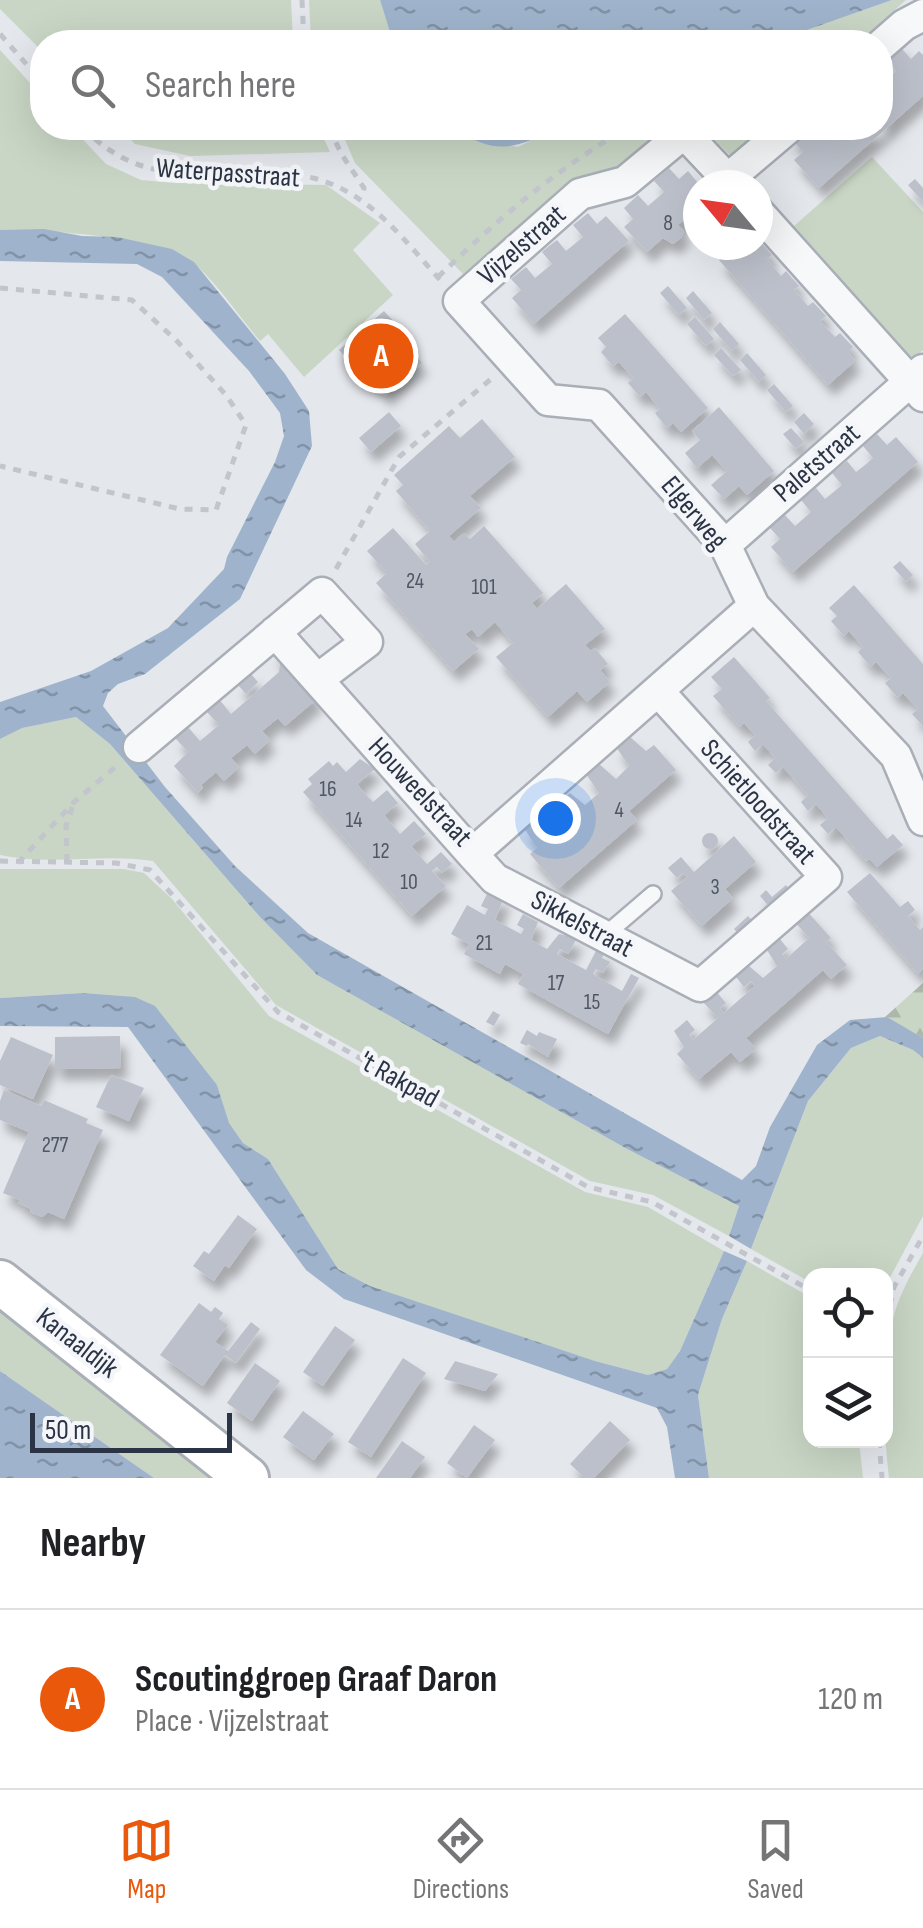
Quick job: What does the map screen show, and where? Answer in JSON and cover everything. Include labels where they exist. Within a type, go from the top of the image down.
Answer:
[{"type":"street","points":[[893,36],[923,14]]},
{"type":"street","name":"Vijzelstraat","points":[[459,301],[580,194],[625,182],[676,140]]},
{"type":"street","name":"Vijzelstraat","points":[[691,140],[719,170]]},
{"type":"street","name":"Vijzelstraat","points":[[744,170],[775,140]]},
{"type":"street","points":[[773,228],[919,382]]},
{"type":"street","name":"Elgerweg","points":[[459,301],[548,400],[600,405],[725,544],[754,606],[896,756],[923,820]]},
{"type":"street","name":"Paletstraat","points":[[725,544],[919,382]]},
{"type":"street","points":[[139,747],[322,593],[368,642],[318,679]]},
{"type":"street","name":"Houweelstraat","points":[[275,632],[472,854],[754,606]]},
{"type":"street","name":"Schietloodstraat","points":[[659,692],[826,876],[700,986]]},
{"type":"street","name":"Sikkelstraat","points":[[472,854],[495,879],[700,986]]},
{"type":"street","name":"Kanaaldijk","points":[[0,1282],[248,1478]]},
{"type":"lane","points":[[604,936],[652,894]]},
{"type":"path","points":[[302,0],[303,30]]},
{"type":"path","points":[[0,34],[30,68]]},
{"type":"path","name":"Waterpasstraat","points":[[96,140],[114,156],[151,170],[319,179],[360,198],[401,236],[459,301]]},
{"type":"path","points":[[336,140],[364,188],[360,198]]},
{"type":"path","points":[[438,278],[540,184],[608,140]]},
{"type":"path","points":[[0,288],[132,300],[176,340],[226,395],[246,425],[216,510],[180,509],[0,466]]},
{"type":"path","points":[[322,593],[399,457],[513,361]]},
{"type":"path","points":[[18,863],[74,802],[114,768]]},
{"type":"path","points":[[67,862],[66,826],[74,802]]},
{"type":"path","name":"'t Rakpad","points":[[0,861],[116,863],[150,870],[278,1012],[588,1187],[652,1202],[803,1286]]},
{"type":"path","points":[[893,1292],[923,1236]]},
{"type":"path","points":[[880,1448],[882,1478]]},
{"type":"green space","points":[[0,0],[291,0],[292,30],[30,30],[30,39],[0,9]]},
{"type":"green space","points":[[309,0],[380,0],[389,30],[310,30]]},
{"type":"green space","points":[[892,0],[906,0],[872,30],[807,30]]},
{"type":"green space","points":[[0,50],[30,83],[30,140],[83,140],[106,164],[141,180],[326,185],[380,223],[353,250],[393,295],[304,377],[268,334],[260,341],[212,282],[180,255],[103,236],[0,230]]},
{"type":"green space","points":[[131,140],[324,140],[330,152],[190,156]]},
{"type":"green space","points":[[345,140],[488,140],[518,147],[532,140],[666,140],[621,173],[581,180],[539,209],[463,274],[355,163]]},
{"type":"green space","points":[[714,140],[749,140],[731,156]]},
{"type":"green space","points":[[872,157],[923,212],[923,350],[907,364],[809,260],[812,247],[794,226]]},
{"type":"green space","points":[[76,717],[110,744],[260,917],[317,975],[629,1150],[739,1206],[729,1236],[653,1195],[590,1181],[276,1005],[153,861],[0,855],[0,739],[21,728]]},
{"type":"green space","points":[[0,869],[124,869],[144,873],[172,899],[269,1016],[585,1192],[648,1207],[724,1251],[680,1351],[667,1369],[648,1375],[595,1361],[430,1308],[370,1286],[338,1269],[268,1159],[243,1143],[228,1123],[217,1085],[82,993],[0,998]]},
{"type":"green space","points":[[923,983],[923,1038],[885,1017]]},
{"type":"green space","points":[[880,1036],[923,1058],[923,1216],[893,1272],[893,1268],[803,1268],[803,1278],[751,1249],[808,1101],[851,1048]]},
{"type":"green space","points":[[923,1253],[923,1478],[889,1478],[887,1448],[893,1448],[893,1319]]},
{"type":"green space","points":[[747,1261],[803,1293],[803,1448],[860,1448],[863,1478],[709,1478],[698,1395],[722,1319]]},
{"type":"green space","points":[[0,1305],[148,1428],[219,1478],[154,1478],[0,1371]]},
{"type":"water","points":[[380,0],[892,0],[807,30],[389,30]]},
{"type":"water","points":[[474,140],[531,140],[505,146]]},
{"type":"water","points":[[44,229],[117,237],[172,249],[194,262],[285,374],[309,411],[312,446],[240,599],[145,674],[118,684],[108,693],[103,706],[165,787],[235,866],[308,933],[742,1180],[756,1166],[770,1127],[817,1045],[850,1020],[887,1017],[923,1038],[923,1058],[880,1036],[851,1048],[808,1101],[751,1249],[729,1236],[739,1206],[629,1150],[317,975],[260,917],[110,744],[76,717],[22,728],[0,739],[0,702],[91,671],[168,628],[224,569],[284,436],[280,413],[249,371],[162,277],[137,264],[0,261],[0,230]]},
{"type":"water","points":[[82,993],[135,997],[155,1006],[217,1085],[229,1123],[243,1143],[268,1159],[338,1269],[370,1286],[648,1375],[667,1369],[680,1351],[724,1251],[747,1261],[722,1319],[698,1395],[709,1478],[675,1478],[667,1427],[657,1408],[344,1299],[306,1270],[128,1027],[0,1026],[0,998]]},
{"type":"water","points":[[0,1371],[154,1478],[0,1478]]},
{"type":"building","points":[[897,43],[911,59],[919,51],[923,55],[923,96],[893,123],[896,71],[893,47]]},
{"type":"building","points":[[793,140],[873,140],[819,188],[794,160],[803,152]]},
{"type":"building","points":[[669,168],[679,179],[683,175],[683,220],[678,225],[683,233],[673,244],[663,238],[647,252],[624,227],[633,219],[624,208],[638,195],[648,206],[664,192],[654,181]]},
{"type":"building","points":[[915,179],[923,188],[923,202],[908,185]]},
{"type":"building","points":[[588,213],[597,224],[606,216],[629,241],[534,324],[512,298],[521,290],[511,279],[526,267],[535,278],[552,264],[542,252],[557,240],[566,251],[583,237],[573,225]]},
{"type":"building","points":[[719,260],[768,260],[781,276],[786,271],[799,286],[794,290],[808,306],[813,302],[826,316],[820,321],[835,337],[840,333],[853,347],[848,352],[855,361],[828,385]]},
{"type":"building","points":[[668,286],[687,308],[679,315],[660,293]]},
{"type":"building","points":[[693,291],[712,313],[704,320],[686,298]]},
{"type":"building","points":[[384,311],[398,326],[394,330],[422,363],[385,396],[339,350]]},
{"type":"building","points":[[625,314],[708,408],[681,432],[673,423],[667,428],[655,413],[660,409],[646,392],[640,397],[628,383],[633,378],[619,362],[613,366],[601,352],[606,347],[598,338]]},
{"type":"building","points":[[695,317],[714,339],[706,346],[687,324]]},
{"type":"building","points":[[720,322],[739,344],[732,351],[713,329]]},
{"type":"building","points":[[721,348],[741,370],[733,376],[714,355]]},
{"type":"building","points":[[747,353],[766,375],[759,382],[740,360]]},
{"type":"building","points":[[774,384],[793,406],[786,412],[767,390]]},
{"type":"building","points":[[719,407],[774,471],[747,495],[739,486],[724,499],[711,485],[727,471],[712,455],[697,468],[685,453],[700,440],[692,431]]},
{"type":"building","points":[[389,412],[401,426],[371,452],[359,438]]},
{"type":"building","points":[[804,413],[814,424],[804,434],[794,422]]},
{"type":"building","points":[[482,419],[515,457],[470,496],[481,508],[449,536],[454,542],[464,533],[470,539],[484,526],[543,593],[532,603],[537,609],[566,584],[605,629],[585,645],[591,651],[595,648],[608,664],[600,670],[610,682],[587,702],[577,691],[548,717],[496,657],[513,643],[495,622],[478,637],[472,629],[465,634],[479,649],[453,671],[376,583],[387,573],[367,551],[393,528],[426,565],[430,562],[415,544],[430,531],[396,491],[403,485],[394,475],[449,426],[460,438]]},
{"type":"building","points":[[791,428],[804,442],[796,449],[783,434]]},
{"type":"building","points":[[877,434],[887,445],[896,437],[918,462],[793,572],[771,547],[780,539],[770,528],[785,515],[795,526],[811,512],[801,500],[816,488],[825,499],[842,485],[832,473],[847,461],[856,472],[873,458],[863,446]]},
{"type":"building","points":[[900,561],[913,575],[906,582],[893,567]]},
{"type":"building","points":[[854,585],[923,664],[923,726],[912,714],[918,709],[903,693],[898,698],[885,683],[891,678],[876,662],[871,667],[858,652],[863,647],[849,631],[844,636],[831,621],[837,616],[829,608]]},
{"type":"building","points":[[278,648],[317,699],[285,726],[278,718],[262,731],[270,740],[255,754],[247,745],[231,758],[239,767],[224,781],[216,772],[198,793],[174,766],[188,752],[175,738],[188,727],[200,741],[219,725],[206,711],[219,699],[231,714],[279,672],[280,663],[272,653]]},
{"type":"building","points":[[734,657],[770,698],[766,701],[887,839],[893,834],[903,845],[877,867],[870,859],[866,861],[836,827],[828,834],[820,825],[828,818],[816,804],[808,811],[801,802],[808,795],[783,767],[776,773],[768,765],[775,758],[763,744],[755,751],[748,742],[755,735],[744,723],[740,727],[713,696],[722,689],[711,677]]},
{"type":"building","points":[[250,673],[258,682],[246,694],[237,684]]},
{"type":"building","points":[[629,736],[646,751],[654,745],[676,770],[629,811],[637,820],[559,888],[530,854],[537,848],[524,828],[537,817],[554,833],[568,821],[557,804],[570,793],[585,805],[599,793],[586,774],[598,763],[616,779],[629,766],[616,747]]},
{"type":"building","points":[[360,759],[375,769],[357,784],[373,802],[387,790],[398,803],[384,815],[400,834],[414,821],[426,834],[411,846],[427,864],[441,852],[452,864],[442,873],[437,867],[432,871],[446,886],[412,916],[303,792],[312,784],[308,779],[329,761],[333,766],[337,762],[346,772]]},
{"type":"building","points":[[710,833],[718,841],[710,849],[702,841]]},
{"type":"building","points":[[734,836],[756,862],[725,889],[733,898],[702,926],[671,891],[687,877],[683,873],[677,878],[668,868],[681,857],[694,872]]},
{"type":"building","points":[[870,873],[900,907],[908,901],[915,910],[908,916],[920,930],[923,927],[923,969],[918,974],[847,892]]},
{"type":"building","points":[[786,885],[791,892],[772,910],[760,896],[766,890],[772,897]]},
{"type":"building","points":[[487,894],[504,897],[495,920],[521,934],[524,929],[517,925],[523,914],[538,922],[531,940],[547,949],[559,934],[577,938],[568,954],[560,949],[557,954],[586,970],[597,949],[605,953],[602,958],[610,962],[603,973],[596,969],[593,974],[622,991],[631,974],[639,978],[608,1034],[518,984],[523,974],[505,964],[500,974],[464,954],[469,944],[451,934],[467,905],[485,915],[488,909],[481,906]]},
{"type":"building","points":[[806,910],[831,938],[826,942],[847,965],[831,979],[823,970],[746,1038],[756,1049],[740,1062],[731,1052],[699,1079],[677,1054],[684,1047],[674,1031],[687,1020],[695,1030],[689,1035],[693,1040],[718,1018],[702,1001],[715,990],[726,1003],[720,1008],[724,1013],[755,986],[751,981],[744,987],[736,977],[742,971],[749,966],[763,978],[777,966],[767,950],[780,939],[788,949],[782,954],[786,959],[809,938],[794,921]]},
{"type":"building","points":[[748,916],[756,925],[741,937],[734,929]]},
{"type":"building","points":[[493,1011],[500,1015],[494,1026],[486,1022]]},
{"type":"building","points":[[527,1030],[557,1039],[548,1057],[520,1043]]},
{"type":"building","points":[[120,1036],[121,1068],[55,1069],[55,1037]]},
{"type":"building","points":[[11,1037],[53,1055],[33,1099],[0,1085],[0,1061]]},
{"type":"building","points":[[111,1075],[144,1088],[129,1121],[96,1107]]},
{"type":"building","points":[[4,1090],[41,1106],[44,1100],[88,1119],[86,1123],[103,1130],[64,1219],[48,1212],[42,1217],[30,1212],[18,1203],[20,1200],[3,1193],[29,1132],[0,1120]]},
{"type":"building","points":[[238,1215],[257,1229],[229,1268],[225,1265],[214,1281],[193,1266],[204,1251],[209,1254]]},
{"type":"building","points":[[199,1303],[211,1312],[215,1307],[223,1313],[219,1319],[228,1325],[215,1342],[228,1351],[251,1322],[260,1329],[236,1363],[225,1355],[203,1386],[160,1355]]},
{"type":"building","points":[[335,1326],[355,1340],[323,1386],[303,1372]]},
{"type":"building","points":[[403,1358],[426,1373],[371,1457],[348,1442]]},
{"type":"building","points":[[455,1361],[498,1374],[485,1391],[444,1379]]},
{"type":"building","points":[[255,1363],[280,1381],[252,1421],[227,1403]]},
{"type":"building","points":[[303,1411],[334,1434],[314,1460],[283,1437]]},
{"type":"building","points":[[610,1421],[630,1440],[594,1478],[585,1478],[570,1464]]},
{"type":"building","points":[[474,1425],[495,1440],[467,1478],[447,1463]]},
{"type":"building","points":[[402,1441],[425,1457],[410,1478],[376,1478]]},
{"type":"place","name":"Scoutinggroep Graaf Daron","points":[[381,356]]}]
